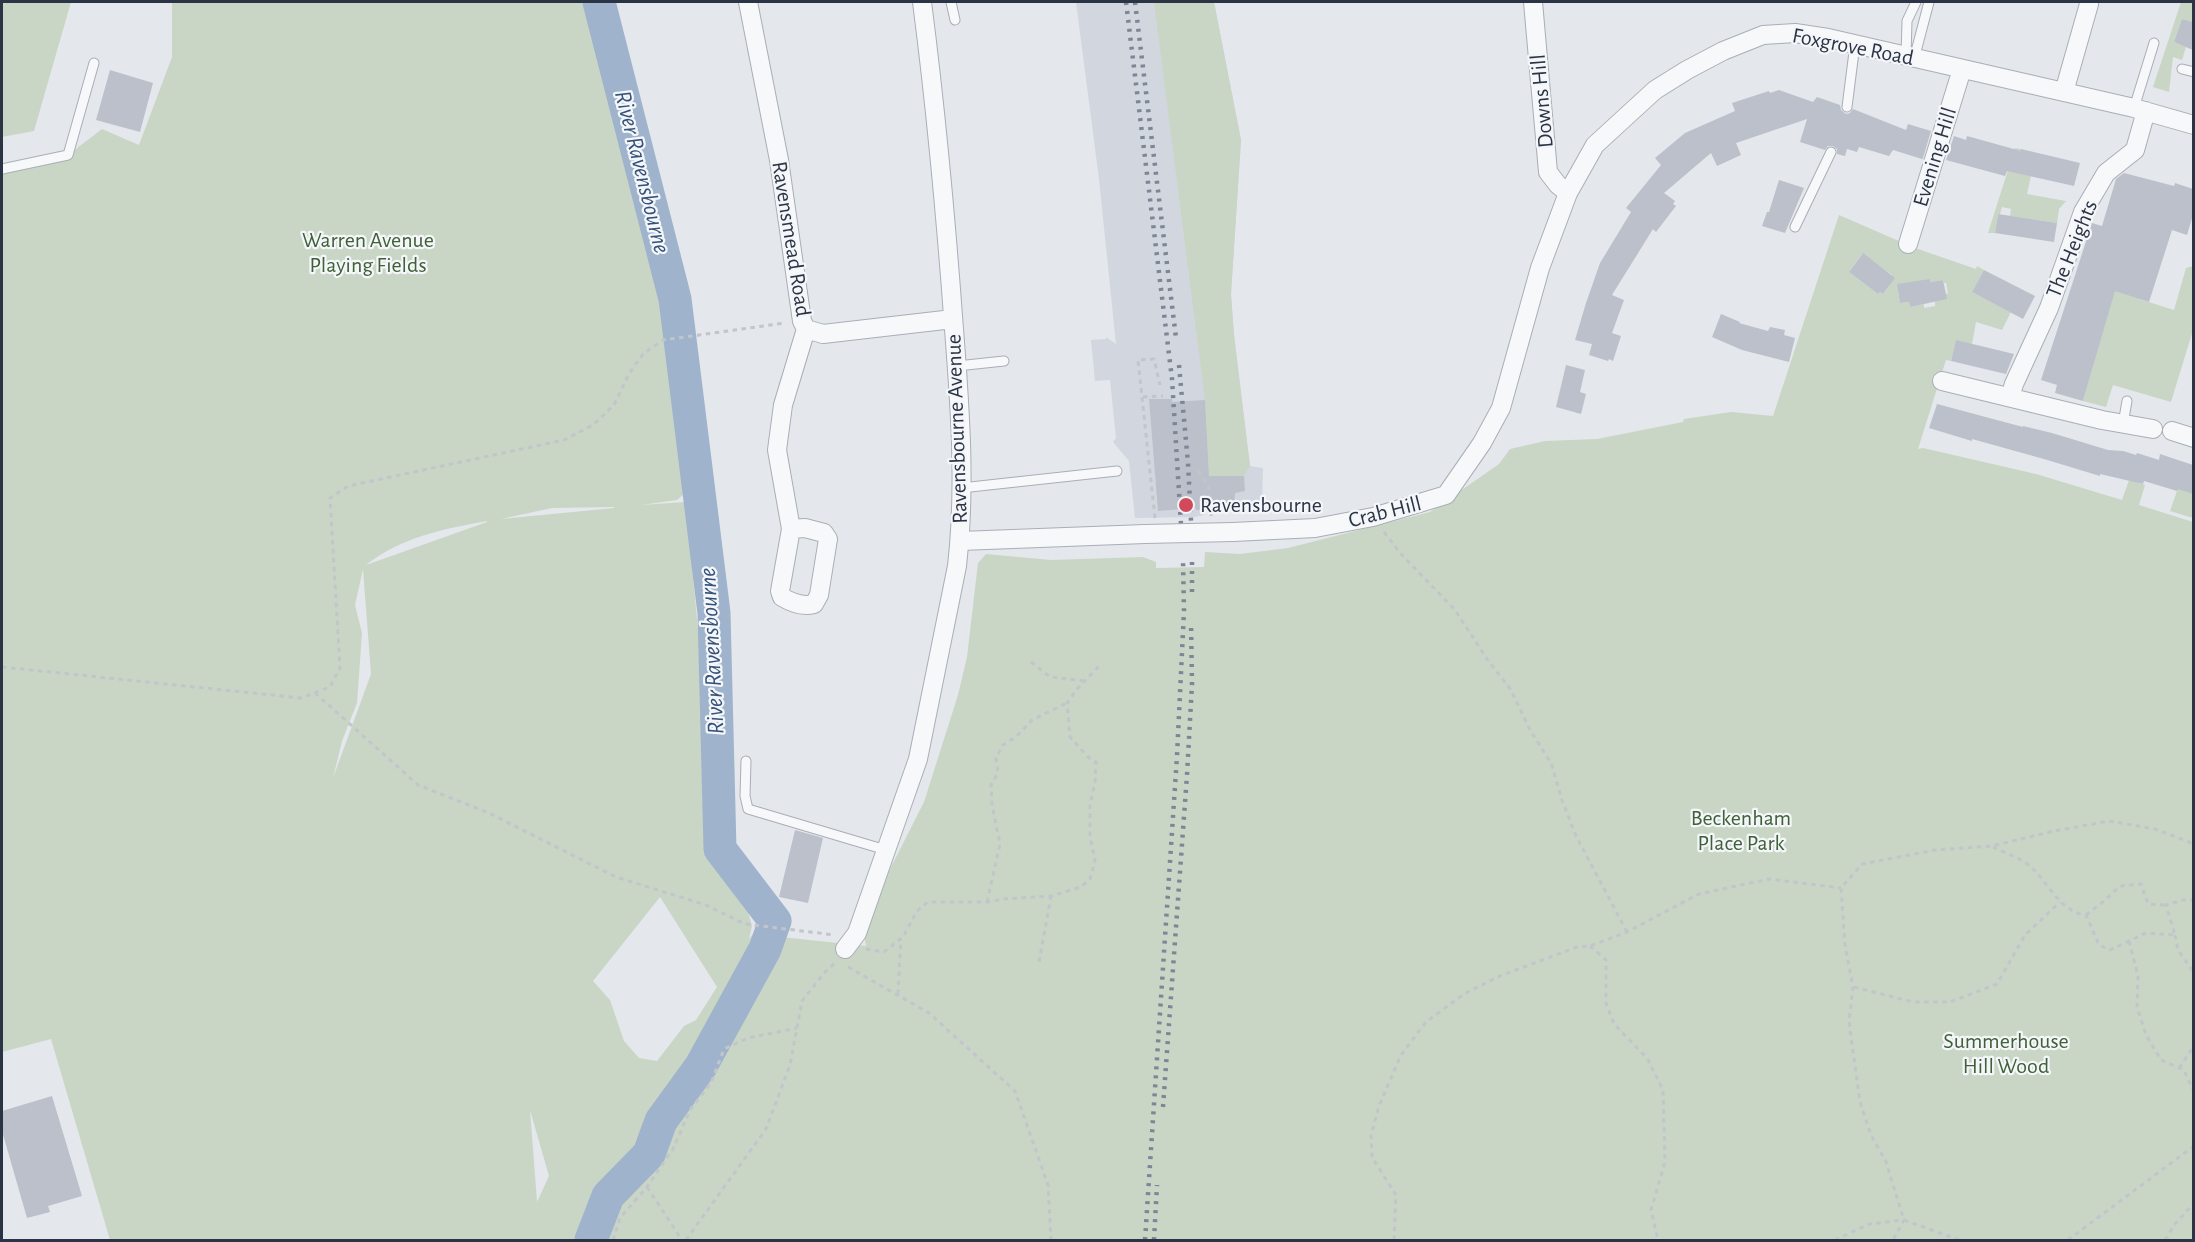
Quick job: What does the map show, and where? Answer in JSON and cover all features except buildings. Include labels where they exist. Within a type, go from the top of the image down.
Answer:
[{"type":"street","name":"Ravensmead Road","points":[[748,2],[778,160],[804,325],[823,334],[953,319]]},
{"type":"street","name":"Ravensbourne Avenue","points":[[852,949],[918,759],[960,541],[962,436],[948,234],[922,2]]},
{"type":"street","name":"Downs Hill","points":[[1533,2],[1548,171],[1558,185],[1568,193]]},
{"type":"street","points":[[2064,92],[2089,4]]},
{"type":"street","name":"Foxgrove Road","points":[[1568,193],[1595,145],[1655,90],[1705,60],[1763,35],[1795,33],[1855,44],[2140,110],[2193,125]]},
{"type":"street","name":"Evening Hill","points":[[1908,244],[1962,69]]},
{"type":"street","name":"The Heights","points":[[2010,397],[2049,308],[2083,212],[2106,174],[2135,150],[2140,110]]},
{"type":"street","name":"Crab Hill","points":[[960,541],[1315,528],[1373,517],[1446,495],[1482,443],[1501,408],[1540,268],[1568,193]]},
{"type":"street","points":[[791,529],[777,450],[783,405],[804,325]]},
{"type":"street","points":[[1942,381],[2153,429]]},
{"type":"street","points":[[2172,431],[2193,438]]},
{"type":"lane","points":[[951,2],[955,20]]},
{"type":"lane","points":[[1910,57],[1907,21],[1916,2]]},
{"type":"lane","points":[[1910,57],[1929,2]]},
{"type":"lane","points":[[2140,110],[2154,43]]},
{"type":"lane","points":[[1846,107],[1855,44]]},
{"type":"lane","points":[[2,169],[68,155],[94,63]]},
{"type":"lane","points":[[2182,69],[2193,72]]},
{"type":"lane","points":[[1795,227],[1832,152]]},
{"type":"lane","points":[[957,366],[1004,361]]},
{"type":"lane","points":[[2123,424],[2127,401]]},
{"type":"lane","points":[[961,488],[1117,471]]},
{"type":"lane","points":[[746,761],[745,796],[748,809],[886,850]]},
{"type":"path","points":[[2,667],[302,698],[330,687],[340,668],[330,498],[348,486],[564,440],[593,425],[614,405],[629,374],[643,354],[663,340],[700,334],[804,325]]},
{"type":"path","points":[[1155,518],[1138,360],[1154,359],[1160,385]]},
{"type":"path","points":[[1143,397],[1163,396]]},
{"type":"path","points":[[1198,471],[1209,487],[1211,516]]},
{"type":"path","points":[[1383,531],[1401,554],[1455,610],[1486,659],[1511,690],[1530,730],[1551,763],[1576,836],[1627,932]]},
{"type":"path","points":[[1031,662],[1050,677],[1085,681]]},
{"type":"path","points":[[987,902],[1000,844],[992,805],[991,786],[998,773],[996,758],[1003,745],[1016,737],[1032,720],[1067,703],[1100,665]]},
{"type":"path","points":[[315,693],[418,785],[498,818],[616,877],[706,905],[745,924],[839,935],[898,995],[929,1013],[1015,1091],[1048,1185],[1051,1240]]},
{"type":"path","points":[[647,1187],[684,1240],[766,1129],[790,1065],[802,1001],[824,973],[852,949],[884,952],[901,939],[917,911],[927,902],[987,902],[1052,896],[1081,887],[1090,879],[1095,861],[1090,836],[1090,806],[1096,762],[1088,757],[1070,737],[1067,703]]},
{"type":"path","points":[[1893,1240],[1904,1220],[1886,1162],[1871,1136],[1860,1102],[1849,1022],[1853,987],[1845,945],[1840,888],[1862,864],[1935,850],[1992,846],[2109,821],[2155,829],[2189,842],[2193,846]]},
{"type":"path","points":[[1992,846],[2029,865],[2060,902],[2080,914],[2086,915],[2120,886],[2141,884],[2148,904],[2166,905],[2183,900],[2193,900]]},
{"type":"path","points":[[1394,1240],[1396,1195],[1372,1157],[1371,1135],[1378,1106],[1401,1055],[1426,1022],[1464,994],[1500,976],[1577,947],[1590,946],[1627,932],[1699,894],[1769,879],[1840,888]]},
{"type":"path","points":[[1039,962],[1052,896]]},
{"type":"path","points":[[1853,987],[1914,1002],[1950,1002],[1997,984],[2025,935],[2060,902]]},
{"type":"path","points":[[2166,905],[2178,950],[2193,973]]},
{"type":"path","points":[[2086,915],[2099,945],[2110,950],[2146,933],[2175,935]]},
{"type":"path","points":[[898,995],[901,939]]},
{"type":"path","points":[[2129,941],[2138,976],[2137,1007],[2146,1035],[2161,1060],[2184,1070],[2193,1092]]},
{"type":"path","points":[[1590,946],[1606,960],[1606,1003],[1614,1024],[1647,1058],[1663,1090],[1665,1162],[1651,1210],[1658,1240]]},
{"type":"path","points":[[613,1240],[620,1218],[647,1187],[673,1149],[690,1110],[711,1083],[724,1049],[748,1038],[797,1028]]},
{"type":"path","points":[[2179,1068],[2193,1046]]},
{"type":"path","points":[[2068,1240],[2193,1146]]},
{"type":"path","points":[[2165,1240],[2193,1203]]},
{"type":"path","points":[[1835,1240],[1869,1224],[1904,1220],[1959,1240]]},
{"type":"shaded area","points":[[1076,2],[1214,2],[1241,140],[1231,294],[1250,466],[1263,468],[1262,507],[1211,507],[1204,515],[1195,517],[1135,518],[1129,461],[1113,442],[1116,438],[1110,380],[1095,381],[1091,340],[1106,339],[1106,337],[1116,344],[1099,179]]},
{"type":"green space","points":[[2,2],[71,2],[34,131],[2,137]]},
{"type":"green space","points":[[172,2],[598,2],[677,314],[687,456],[692,487],[677,500],[641,505],[686,502],[703,683],[718,772],[710,772],[752,926],[749,939],[753,934],[866,946],[864,935],[885,879],[924,802],[958,695],[967,657],[978,563],[986,554],[1051,560],[1143,557],[1156,562],[1156,568],[1204,567],[1205,552],[1240,554],[1288,548],[1430,512],[1499,464],[1510,449],[1545,441],[1597,439],[1683,422],[1684,419],[1731,412],[1773,416],[1839,215],[1915,248],[1984,270],[1972,292],[2011,312],[2002,330],[1976,322],[1972,344],[1956,341],[1951,361],[1946,360],[1918,449],[1923,448],[2036,474],[2122,500],[2129,480],[2145,485],[2139,505],[2193,522],[2193,1240],[110,1240],[51,1039],[2,1052],[2,169],[68,155],[102,129],[139,145],[172,57]],"holes":[[[1862,254],[1892,275],[1887,282],[1890,285],[1883,294],[1880,292],[1878,294],[1849,272]],[[1943,280],[1948,293],[1935,301],[1935,306],[1924,308],[1924,304],[1910,307],[1909,302],[1900,303],[1898,291],[1922,281]],[[614,507],[614,508],[501,519],[552,508]],[[487,521],[366,565],[379,555],[408,541],[455,527]],[[363,569],[371,674],[333,778],[342,741],[357,703],[362,633],[355,605]],[[660,897],[717,987],[696,1020],[684,1026],[657,1061],[639,1058],[624,1041],[610,1000],[593,981]],[[530,1110],[549,1176],[537,1201]]]},
{"type":"green space","points":[[1154,2],[1214,2],[1241,140],[1231,294],[1250,466],[1244,476],[1209,476],[1205,400]]},
{"type":"green space","points":[[2181,2],[2193,2],[2193,22],[2182,19],[2174,42],[2186,47],[2182,60],[2173,57],[2169,92],[2153,87]]},
{"type":"green space","points":[[2015,148],[2021,149],[2031,176],[2027,194],[2066,201],[2059,209],[2057,223],[2010,216],[2011,209],[2002,207],[1998,214],[1995,233],[1988,233]]},
{"type":"green space","points":[[2131,234],[2139,299],[2174,310],[2186,268],[2193,266],[2193,330],[2171,402],[2113,385],[2106,407],[2083,401]]},
{"type":"green space","points":[[2178,488],[2193,494],[2193,518],[2170,511]]},
{"type":"waterway","name":"River Ravensbourne","points":[[591,1240],[608,1196],[649,1154],[661,1121],[701,1066],[765,949],[775,921],[720,849],[714,613],[675,299],[599,2]]},
{"type":"railway","points":[[1126,2],[1172,379],[1182,541]]},
{"type":"railway","points":[[1135,2],[1176,338]]},
{"type":"railway","points":[[1179,365],[1192,540]]},
{"type":"railway","points":[[1145,1240],[1177,756],[1184,611],[1183,558]]},
{"type":"railway","points":[[1192,559],[1192,592]]},
{"type":"railway","points":[[1163,1107],[1187,775],[1192,684],[1191,622]]},
{"type":"railway","points":[[1154,1240],[1157,1185]]},
{"type":"place","name":"Ravensbourne","points":[[1186,505]]},
{"type":"park label","name":"Warren Avenue Playing Fields","points":[[368,252]]},
{"type":"park label","name":"Beckenham Place Park","points":[[1741,830]]},
{"type":"park label","name":"Summerhouse Hill Wood","points":[[2006,1054]]}]
